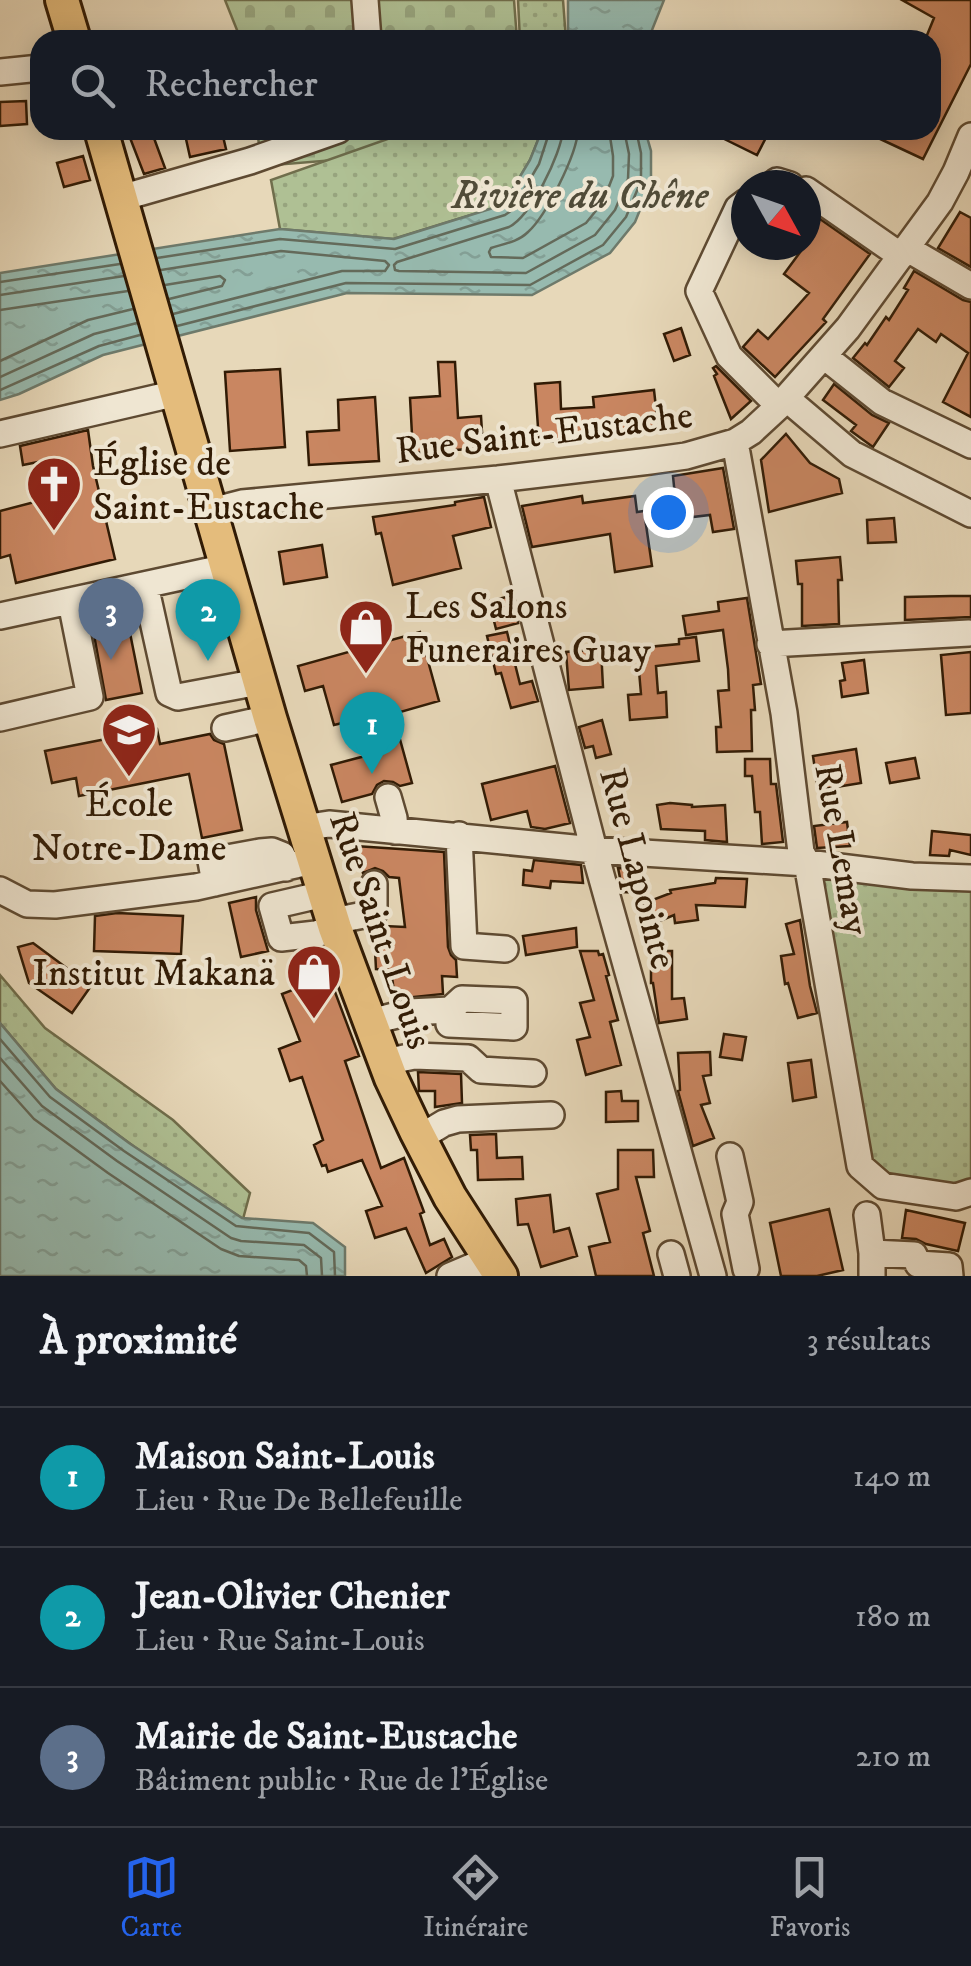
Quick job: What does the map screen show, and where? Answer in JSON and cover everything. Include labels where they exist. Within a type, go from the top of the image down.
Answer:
[{"type":"main road","points":[[62,0],[71,30]]},
{"type":"main road","name":"Rue Saint-Louis","points":[[104,140],[303,828],[299,864],[331,914],[385,1062],[419,1138],[450,1197],[495,1267]]},
{"type":"street","points":[[365,0],[367,30]]},
{"type":"street","points":[[0,72],[30,69]]},
{"type":"street","name":"Rue Saint-Eustache","points":[[212,511],[242,504],[686,456],[735,442],[783,402],[848,328],[904,252],[959,194],[971,136]]},
{"type":"street","points":[[121,198],[310,140]]},
{"type":"street","points":[[821,199],[904,252],[971,286]]},
{"type":"street","points":[[731,223],[699,292],[729,356],[852,454],[971,514]]},
{"type":"street","points":[[824,356],[882,402],[971,445]]},
{"type":"street","points":[[0,434],[177,392]]},
{"type":"street","name":"Rue Lemay","points":[[735,442],[784,713],[801,852],[807,863],[860,1166],[883,1186],[964,1195]]},
{"type":"street","name":"Rue Lapointe","points":[[498,479],[594,850],[717,1276]]},
{"type":"street","points":[[0,616],[227,567]]},
{"type":"street","points":[[145,585],[168,694],[178,696],[259,682]]},
{"type":"street","points":[[0,718],[90,696],[71,602]]},
{"type":"street","points":[[770,644],[968,634]]},
{"type":"street","points":[[225,728],[270,718]]},
{"type":"street","points":[[388,797],[395,831]]},
{"type":"street","points":[[303,828],[329,824],[594,850],[971,878]]},
{"type":"street","points":[[459,835],[464,946],[505,949]]},
{"type":"street","points":[[0,890],[19,901],[41,906],[215,884],[299,864]]},
{"type":"street","points":[[331,914],[374,913],[374,884]]},
{"type":"street","points":[[370,1022],[409,1012],[450,1010]]},
{"type":"street","points":[[385,1062],[414,1056],[468,1058],[480,1070],[533,1073]]},
{"type":"street","points":[[419,1138],[458,1119],[551,1115]]},
{"type":"street","points":[[717,1276],[747,1272],[735,1214],[740,1202],[730,1156]]},
{"type":"street","points":[[867,1215],[872,1265],[914,1256],[919,1270],[950,1266],[950,1276]]},
{"type":"street","points":[[450,1276],[495,1267]]},
{"type":"green space","points":[[225,0],[514,0],[516,30],[237,30]]},
{"type":"green space","points":[[518,0],[563,0],[565,30],[520,30]]},
{"type":"green space","points":[[258,140],[418,140],[359,158],[262,166]]},
{"type":"green space","points":[[385,140],[538,140],[503,205],[393,239],[280,229],[271,180]]},
{"type":"green space","points":[[807,863],[971,881],[971,1192],[956,1197],[860,1166]]},
{"type":"green space","points":[[0,975],[45,1028],[173,1120],[250,1193],[243,1219],[56,1089],[0,1023]]},
{"type":"water","points":[[568,0],[664,0],[652,30],[568,30]]},
{"type":"water","name":"Rivière du Chêne","points":[[538,140],[648,140],[651,151],[651,183],[635,222],[610,253],[532,295],[347,293],[103,355],[0,400],[0,273],[280,229],[394,239],[503,205]]},
{"type":"water","points":[[0,1023],[56,1089],[242,1218],[313,1223],[345,1247],[345,1276],[0,1276]]},
{"type":"building","points":[[902,0],[971,0],[971,64],[941,123],[941,30],[929,30],[934,18]]},
{"type":"building","points":[[26,101],[27,124],[0,126],[0,102]]},
{"type":"building","points":[[131,140],[155,140],[165,168],[144,174]]},
{"type":"building","points":[[186,140],[224,140],[226,149],[190,157]]},
{"type":"building","points":[[726,140],[765,140],[757,155]]},
{"type":"building","points":[[882,140],[933,140],[923,159]]},
{"type":"building","points":[[83,156],[90,180],[64,187],[57,163]]},
{"type":"building","points":[[960,212],[971,218],[971,267],[938,248]]},
{"type":"building","points":[[821,220],[870,254],[823,319],[826,322],[775,377],[743,347],[758,330],[768,339],[809,293],[784,274],[794,260],[821,260]]},
{"type":"building","points":[[914,271],[971,302],[971,417],[943,402],[968,353],[941,334],[936,342],[918,329],[895,361],[904,368],[889,387],[853,358],[886,317],[889,320],[908,290],[904,288]]},
{"type":"building","points":[[681,328],[690,355],[674,361],[664,334]]},
{"type":"building","points":[[438,362],[455,362],[458,418],[481,416],[483,448],[413,453],[410,398],[440,396]]},
{"type":"building","points":[[716,366],[751,401],[731,419],[714,376]]},
{"type":"building","points":[[280,369],[285,447],[230,451],[225,372]]},
{"type":"building","points":[[560,382],[561,409],[594,407],[593,397],[654,390],[658,426],[587,435],[588,439],[539,442],[535,384]]},
{"type":"building","points":[[834,384],[872,415],[889,423],[873,447],[851,431],[856,425],[823,400]]},
{"type":"building","points":[[375,397],[379,461],[309,465],[307,432],[339,430],[338,400]]},
{"type":"building","name":"Église de Saint-Eustache","points":[[88,430],[115,559],[16,583],[10,555],[0,558],[0,511],[50,498],[43,461],[23,465],[20,446]]},
{"type":"building","points":[[786,434],[810,463],[839,479],[842,493],[769,512],[761,460]]},
{"type":"building","points":[[723,468],[734,529],[713,532],[710,515],[684,518],[681,495],[675,496],[673,476]]},
{"type":"building","points":[[582,496],[583,503],[635,496],[637,512],[644,511],[652,566],[615,572],[610,534],[532,547],[522,506]]},
{"type":"building","points":[[484,497],[491,527],[453,536],[461,568],[393,585],[381,533],[376,534],[373,517]]},
{"type":"building","points":[[894,518],[896,542],[868,543],[867,520]]},
{"type":"building","points":[[322,545],[327,577],[284,584],[279,552]]},
{"type":"building","points":[[840,557],[839,624],[802,626],[802,584],[798,584],[796,561]]},
{"type":"building","points":[[511,596],[518,623],[496,629],[489,601]]},
{"type":"building","points":[[971,596],[971,617],[905,620],[905,597]]},
{"type":"building","points":[[747,598],[761,684],[753,685],[752,751],[717,752],[716,727],[721,727],[718,691],[729,690],[723,630],[686,635],[683,616],[719,611],[718,602]]},
{"type":"building","points":[[127,618],[142,693],[106,700],[92,624]]},
{"type":"building","name":"Les Salons Funeraires Guay","points":[[420,632],[439,701],[393,714],[412,783],[400,786],[384,781],[372,794],[342,802],[331,765],[365,756],[355,720],[334,725],[323,686],[305,691],[298,666]]},
{"type":"building","points":[[507,632],[520,684],[532,681],[538,701],[511,708],[501,673],[496,674],[487,636]]},
{"type":"building","points":[[696,637],[699,661],[656,666],[658,693],[666,692],[667,717],[630,720],[628,695],[641,694],[637,648],[679,644],[679,639]]},
{"type":"building","points":[[601,649],[603,687],[569,690],[566,652]]},
{"type":"building","points":[[971,652],[971,713],[946,715],[941,655]]},
{"type":"building","points":[[864,660],[868,693],[842,697],[842,663]]},
{"type":"building","points":[[602,720],[611,754],[596,758],[593,746],[585,748],[579,727]]},
{"type":"building","points":[[157,729],[160,744],[210,734],[224,744],[242,830],[202,838],[189,774],[79,796],[76,778],[52,783],[45,751]]},
{"type":"building","points":[[856,749],[861,783],[818,790],[813,756]]},
{"type":"building","points":[[915,758],[919,778],[890,783],[886,763]]},
{"type":"building","points":[[745,759],[770,759],[783,842],[762,844],[760,812],[755,812],[752,776],[745,776]]},
{"type":"building","points":[[555,766],[570,823],[545,829],[531,827],[527,811],[491,820],[482,784]]},
{"type":"building","points":[[657,805],[692,807],[725,805],[727,842],[705,840],[705,831],[661,829]]},
{"type":"building","points":[[847,822],[850,846],[817,848],[814,826]]},
{"type":"building","points":[[932,831],[971,835],[971,855],[950,850],[949,856],[930,855]]},
{"type":"building","points":[[355,846],[444,852],[448,947],[456,960],[457,977],[442,976],[443,994],[395,999],[391,970],[376,969],[374,930],[384,926],[405,927],[399,878],[375,868],[363,873]]},
{"type":"building","points":[[534,860],[581,865],[583,883],[551,881],[550,888],[523,885],[524,870],[532,871]]},
{"type":"building","points":[[618,868],[642,869],[641,893],[623,892]]},
{"type":"building","points":[[716,878],[747,879],[745,907],[696,905],[698,920],[675,923],[674,915],[650,925],[642,904],[671,893],[670,890],[715,883]]},
{"type":"building","points":[[256,897],[268,951],[241,957],[229,903]]},
{"type":"building","points":[[95,916],[183,916],[181,954],[94,951]]},
{"type":"building","points":[[800,920],[817,1013],[798,1018],[788,983],[785,984],[781,956],[794,954],[786,924]]},
{"type":"building","points":[[576,928],[577,947],[526,955],[523,936]]},
{"type":"building","points":[[33,943],[91,986],[72,1013],[29,983],[18,947]]},
{"type":"building","points":[[580,951],[603,954],[618,1020],[610,1022],[621,1065],[586,1075],[577,1040],[590,1037],[580,1003],[594,1000]]},
{"type":"building","points":[[651,951],[672,951],[672,999],[684,998],[687,1019],[659,1023],[651,983]]},
{"type":"building","points":[[329,976],[359,1056],[345,1061],[381,1168],[404,1158],[424,1212],[420,1214],[430,1245],[444,1239],[452,1257],[426,1273],[406,1228],[375,1238],[366,1211],[382,1206],[362,1160],[328,1172],[326,1165],[322,1166],[314,1145],[323,1140],[302,1077],[290,1081],[279,1049],[300,1041],[282,994]]},
{"type":"building","points":[[724,1034],[746,1037],[742,1060],[720,1057]]},
{"type":"building","points":[[710,1052],[711,1075],[703,1076],[710,1103],[701,1105],[714,1138],[693,1146],[678,1091],[678,1053]]},
{"type":"building","points":[[811,1060],[816,1097],[793,1101],[788,1063]]},
{"type":"building","points":[[418,1072],[461,1074],[462,1103],[435,1107],[435,1091],[419,1091]]},
{"type":"building","points":[[621,1091],[622,1101],[638,1101],[638,1121],[606,1122],[606,1092]]},
{"type":"building","points":[[496,1134],[497,1158],[522,1157],[523,1179],[478,1180],[477,1150],[471,1150],[470,1135]]},
{"type":"building","points":[[618,1150],[653,1150],[654,1177],[636,1177],[650,1231],[643,1233],[654,1276],[596,1276],[589,1247],[610,1242],[597,1194],[618,1189]]},
{"type":"building","points":[[550,1195],[554,1232],[569,1228],[577,1256],[541,1267],[528,1224],[518,1225],[516,1199]]},
{"type":"building","points":[[829,1209],[843,1270],[817,1276],[781,1276],[770,1223]]},
{"type":"building","points":[[906,1210],[965,1223],[958,1251],[902,1238]]},
{"type":"place","name":"Église de Saint-Eustache","points":[[54,533]]},
{"type":"place","name":"Mairie de Saint-Eustache","points":[[111,660]]},
{"type":"place","name":"Jean-Olivier Chenier","points":[[208,661]]},
{"type":"place","name":"Les Salons Funeraires Guay","points":[[366,676]]},
{"type":"place","name":"Maison Saint-Louis","points":[[372,774]]},
{"type":"place","name":"École Notre-Dame","points":[[129,779]]},
{"type":"place","name":"Institut Makanä","points":[[314,1021]]}]
